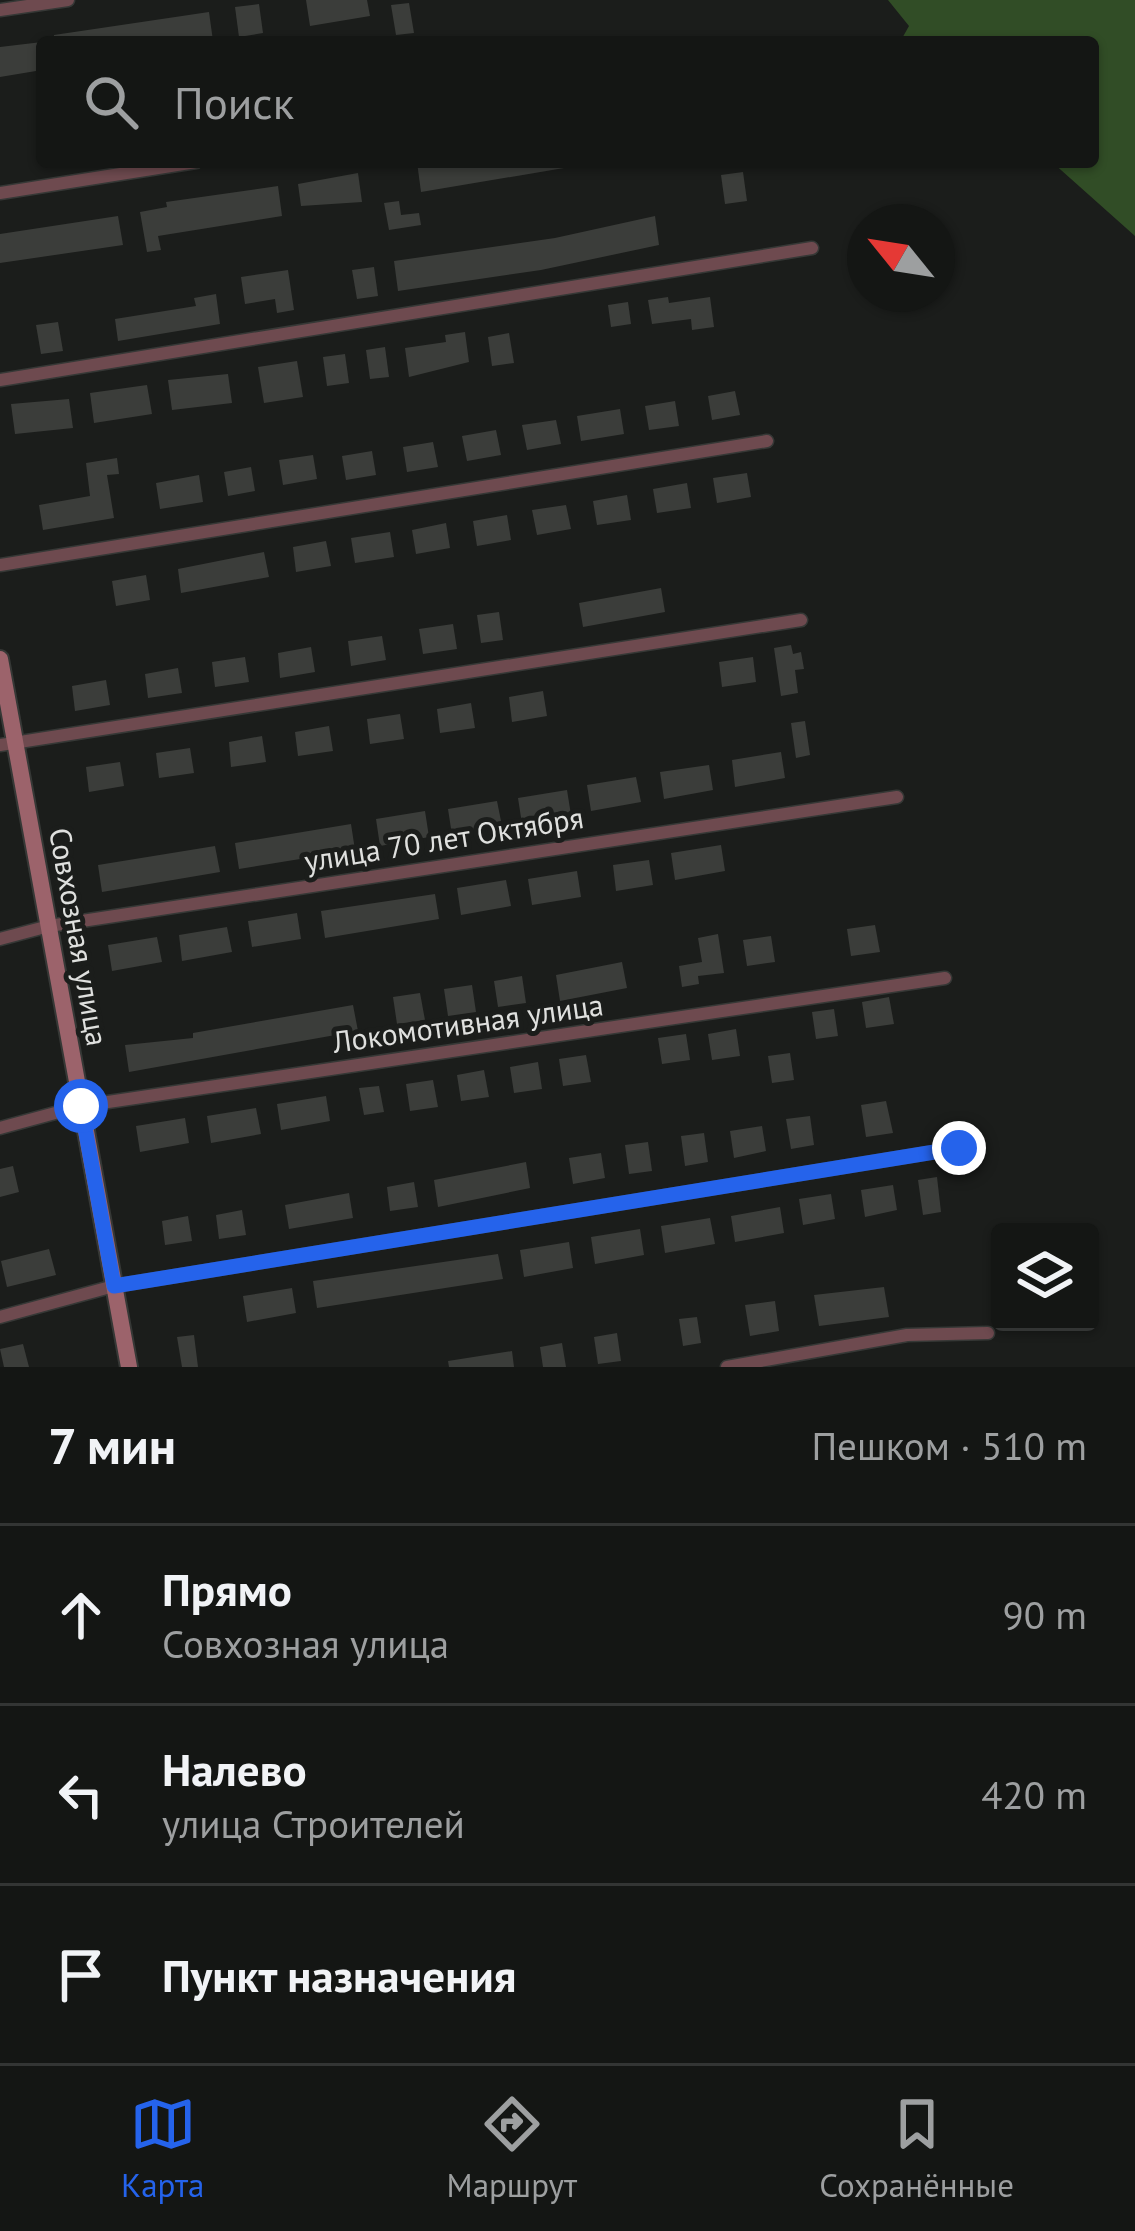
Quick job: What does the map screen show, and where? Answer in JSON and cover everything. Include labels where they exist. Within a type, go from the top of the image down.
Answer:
[{"type":"street","points":[[0,10],[68,0]]},
{"type":"street","points":[[0,193],[158,168]]},
{"type":"street","points":[[0,380],[812,248]]},
{"type":"street","points":[[0,565],[767,441]]},
{"type":"street","points":[[8,744],[801,620]]},
{"type":"street","name":"Совхозная улица","points":[[0,659],[8,744],[49,926],[129,1367]]},
{"type":"street","name":"улица 70 лет Октября","points":[[0,939],[49,926],[897,797]]},
{"type":"street","name":"Локомотивная улица","points":[[0,1128],[81,1106],[945,978]]},
{"type":"street","points":[[0,1317],[114,1286],[959,1148]]},
{"type":"street","points":[[727,1367],[908,1335],[988,1333]]},
{"type":"green space","points":[[888,0],[1135,0],[1135,236],[1059,168],[1099,168],[1099,36],[903,36],[909,26]]},
{"type":"building","points":[[306,0],[367,0],[370,16],[310,26]]},
{"type":"building","points":[[409,3],[414,33],[396,35],[391,5]]},
{"type":"building","points":[[259,4],[263,33],[239,36],[235,7]]},
{"type":"building","points":[[209,12],[212,36],[54,36]]},
{"type":"building","points":[[36,43],[36,71],[0,77],[0,47]]},
{"type":"building","points":[[418,168],[564,168],[421,192]]},
{"type":"building","points":[[743,172],[747,201],[725,204],[721,175]]},
{"type":"building","points":[[358,173],[362,202],[301,206],[298,184]]},
{"type":"building","points":[[278,186],[282,216],[158,236],[161,250],[147,252],[140,212],[167,207],[166,202]]},
{"type":"building","points":[[399,201],[401,215],[419,213],[421,225],[389,230],[384,203]]},
{"type":"building","points":[[118,216],[123,245],[0,263],[0,234]]},
{"type":"building","points":[[655,216],[659,245],[541,270],[398,291],[394,261],[555,238]]},
{"type":"building","points":[[374,267],[378,296],[357,299],[352,270]]},
{"type":"building","points":[[288,270],[294,310],[277,313],[275,299],[245,304],[241,277]]},
{"type":"building","points":[[216,294],[220,324],[118,341],[115,319],[196,306],[194,298]]},
{"type":"building","points":[[668,297],[669,303],[710,297],[714,327],[692,330],[691,319],[652,324],[648,300]]},
{"type":"building","points":[[628,302],[631,324],[611,327],[608,305]]},
{"type":"building","points":[[58,322],[63,351],[41,354],[36,325]]},
{"type":"building","points":[[465,332],[469,362],[409,377],[405,348],[446,342],[445,335]]},
{"type":"building","points":[[509,333],[514,363],[492,366],[488,337]]},
{"type":"building","points":[[385,347],[389,377],[370,379],[366,350]]},
{"type":"building","points":[[345,354],[349,383],[327,386],[323,357]]},
{"type":"building","points":[[297,361],[303,397],[264,403],[258,367]]},
{"type":"building","points":[[228,374],[232,403],[172,410],[168,380]]},
{"type":"building","points":[[147,385],[152,414],[94,423],[90,393]]},
{"type":"building","points":[[735,391],[740,415],[712,420],[708,396]]},
{"type":"building","points":[[69,399],[73,428],[15,434],[11,404]]},
{"type":"building","points":[[675,401],[679,426],[649,430],[645,406]]},
{"type":"building","points":[[620,409],[624,434],[581,441],[577,416]]},
{"type":"building","points":[[556,420],[561,444],[527,450],[522,425]]},
{"type":"building","points":[[496,430],[501,455],[467,461],[462,436]]},
{"type":"building","points":[[433,442],[438,467],[407,472],[403,447]]},
{"type":"building","points":[[372,451],[376,475],[346,480],[342,456]]},
{"type":"building","points":[[313,455],[317,479],[283,485],[279,460]]},
{"type":"building","points":[[117,458],[119,474],[107,475],[114,518],[43,530],[39,505],[90,496],[86,463]]},
{"type":"building","points":[[251,467],[255,491],[228,496],[224,472]]},
{"type":"building","points":[[747,473],[751,497],[717,503],[713,478]]},
{"type":"building","points":[[199,475],[203,502],[160,509],[156,483]]},
{"type":"building","points":[[687,483],[691,508],[657,513],[653,489]]},
{"type":"building","points":[[627,495],[631,520],[597,525],[593,501]]},
{"type":"building","points":[[566,505],[571,529],[537,535],[532,510]]},
{"type":"building","points":[[507,515],[511,540],[477,546],[473,521]]},
{"type":"building","points":[[446,523],[450,548],[416,554],[412,530]]},
{"type":"building","points":[[390,532],[394,557],[355,563],[351,538]]},
{"type":"building","points":[[326,541],[331,566],[296,572],[293,547]]},
{"type":"building","points":[[264,552],[269,577],[181,593],[178,569]]},
{"type":"building","points":[[146,575],[150,600],[116,606],[112,581]]},
{"type":"building","points":[[661,588],[665,612],[583,627],[579,603]]},
{"type":"building","points":[[499,612],[503,640],[481,643],[477,615]]},
{"type":"building","points":[[453,624],[457,649],[423,654],[419,629]]},
{"type":"building","points":[[382,636],[386,660],[351,666],[348,641]]},
{"type":"building","points":[[791,645],[793,654],[801,652],[804,669],[795,670],[798,693],[781,696],[774,648]]},
{"type":"building","points":[[311,647],[315,672],[280,678],[278,653]]},
{"type":"building","points":[[245,657],[249,682],[215,687],[212,662]]},
{"type":"building","points":[[753,657],[756,682],[722,687],[719,662]]},
{"type":"building","points":[[178,668],[182,693],[148,698],[145,674]]},
{"type":"building","points":[[106,680],[110,705],[75,711],[72,686]]},
{"type":"building","points":[[543,691],[547,716],[512,722],[509,697]]},
{"type":"building","points":[[471,703],[475,728],[440,733],[437,709]]},
{"type":"building","points":[[400,714],[404,739],[370,744],[367,719]]},
{"type":"building","points":[[805,721],[810,755],[796,758],[791,723]]},
{"type":"building","points":[[329,726],[333,751],[298,756],[295,732]]},
{"type":"building","points":[[262,736],[266,762],[231,767],[229,742]]},
{"type":"building","points":[[190,748],[194,773],[159,778],[156,753]]},
{"type":"building","points":[[781,752],[785,778],[735,787],[732,760]]},
{"type":"building","points":[[120,762],[124,786],[89,792],[86,767]]},
{"type":"building","points":[[709,765],[713,790],[664,799],[660,772]]},
{"type":"building","points":[[636,777],[641,802],[591,811],[587,785]]},
{"type":"building","points":[[567,790],[571,815],[522,824],[518,798]]},
{"type":"building","points":[[497,801],[502,826],[452,835],[448,809]]},
{"type":"building","points":[[425,811],[429,837],[380,846],[376,819]]},
{"type":"building","points":[[351,824],[355,850],[239,869],[235,843]]},
{"type":"building","points":[[721,845],[725,871],[675,880],[671,853]]},
{"type":"building","points":[[215,846],[220,872],[102,892],[98,865]]},
{"type":"building","points":[[649,860],[653,885],[616,891],[613,865]]},
{"type":"building","points":[[577,871],[581,897],[532,905],[528,879]]},
{"type":"building","points":[[506,880],[511,906],[461,915],[457,888]]},
{"type":"building","points":[[435,894],[439,919],[325,938],[321,911]]},
{"type":"building","points":[[297,913],[301,939],[252,947],[248,921]]},
{"type":"building","points":[[875,925],[880,952],[851,956],[847,929]]},
{"type":"building","points":[[227,927],[232,952],[182,961],[179,935]]},
{"type":"building","points":[[718,934],[724,973],[698,976],[699,984],[682,987],[679,966],[702,962],[698,938]]},
{"type":"building","points":[[771,936],[775,962],[747,966],[743,940]]},
{"type":"building","points":[[157,937],[162,962],[112,971],[108,945]]},
{"type":"building","points":[[622,962],[627,988],[560,1001],[556,975]]},
{"type":"building","points":[[522,976],[526,1003],[498,1007],[494,981]]},
{"type":"building","points":[[472,985],[476,1012],[448,1016],[444,989]]},
{"type":"building","points":[[420,993],[425,1020],[397,1024],[393,997]]},
{"type":"building","points":[[889,997],[894,1024],[866,1028],[862,1002]]},
{"type":"building","points":[[353,1005],[358,1031],[129,1072],[125,1045],[193,1038],[193,1033]]},
{"type":"building","points":[[834,1009],[838,1036],[816,1039],[812,1012]]},
{"type":"building","points":[[736,1029],[740,1056],[712,1060],[708,1034]]},
{"type":"building","points":[[686,1034],[690,1060],[662,1064],[658,1038]]},
{"type":"building","points":[[790,1053],[794,1080],[772,1083],[768,1056]]},
{"type":"building","points":[[586,1055],[591,1082],[563,1086],[559,1059]]},
{"type":"building","points":[[538,1062],[542,1089],[514,1093],[510,1067]]},
{"type":"building","points":[[484,1070],[489,1097],[461,1101],[457,1075]]},
{"type":"building","points":[[433,1080],[438,1107],[410,1111],[406,1084]]},
{"type":"building","points":[[379,1086],[384,1112],[364,1115],[359,1088]]},
{"type":"building","points":[[326,1096],[330,1121],[281,1130],[277,1104]]},
{"type":"building","points":[[886,1101],[893,1133],[866,1137],[861,1105]]},
{"type":"building","points":[[256,1108],[261,1134],[211,1143],[207,1116]]},
{"type":"building","points":[[810,1116],[814,1145],[791,1149],[786,1119]]},
{"type":"building","points":[[185,1118],[189,1143],[140,1152],[136,1126]]},
{"type":"building","points":[[762,1126],[766,1151],[734,1158],[730,1131]]},
{"type":"building","points":[[704,1133],[708,1162],[685,1166],[681,1136]]},
{"type":"building","points":[[648,1142],[652,1171],[629,1174],[625,1145]]},
{"type":"building","points":[[601,1153],[605,1178],[573,1184],[569,1158]]},
{"type":"building","points":[[526,1162],[530,1188],[438,1207],[434,1180]]},
{"type":"building","points":[[13,1166],[19,1192],[0,1197],[0,1169]]},
{"type":"building","points":[[937,1177],[941,1212],[923,1215],[918,1180]]},
{"type":"building","points":[[414,1182],[418,1207],[390,1211],[387,1187]]},
{"type":"building","points":[[893,1185],[897,1210],[865,1217],[861,1190]]},
{"type":"building","points":[[349,1193],[353,1218],[289,1229],[285,1205]]},
{"type":"building","points":[[831,1194],[835,1219],[803,1225],[799,1199]]},
{"type":"building","points":[[780,1207],[784,1233],[735,1242],[731,1216]]},
{"type":"building","points":[[242,1210],[246,1235],[219,1239],[216,1215]]},
{"type":"building","points":[[188,1216],[192,1241],[165,1245],[162,1221]]},
{"type":"building","points":[[710,1218],[715,1244],[665,1253],[661,1226]]},
{"type":"building","points":[[640,1229],[644,1255],[595,1264],[591,1237]]},
{"type":"building","points":[[569,1242],[573,1268],[524,1277],[520,1250]]},
{"type":"building","points":[[49,1249],[56,1275],[7,1287],[1,1261]]},
{"type":"building","points":[[498,1254],[503,1279],[317,1308],[313,1281]]},
{"type":"building","points":[[884,1287],[889,1317],[819,1326],[814,1295]]},
{"type":"building","points":[[292,1288],[296,1313],[247,1322],[243,1296]]},
{"type":"building","points":[[775,1301],[779,1331],[750,1336],[745,1305]]},
{"type":"building","points":[[697,1317],[701,1343],[683,1346],[679,1319]]},
{"type":"building","points":[[617,1333],[621,1361],[598,1364],[594,1337]]},
{"type":"building","points":[[194,1335],[198,1367],[182,1367],[177,1337]]},
{"type":"building","points":[[562,1343],[566,1367],[543,1367],[540,1347]]},
{"type":"building","points":[[23,1344],[29,1367],[4,1367],[0,1349]]},
{"type":"building","points":[[512,1351],[514,1367],[449,1367],[448,1361]]},
{"type":"route","points":[[81,1106],[114,1286],[959,1148]]}]
